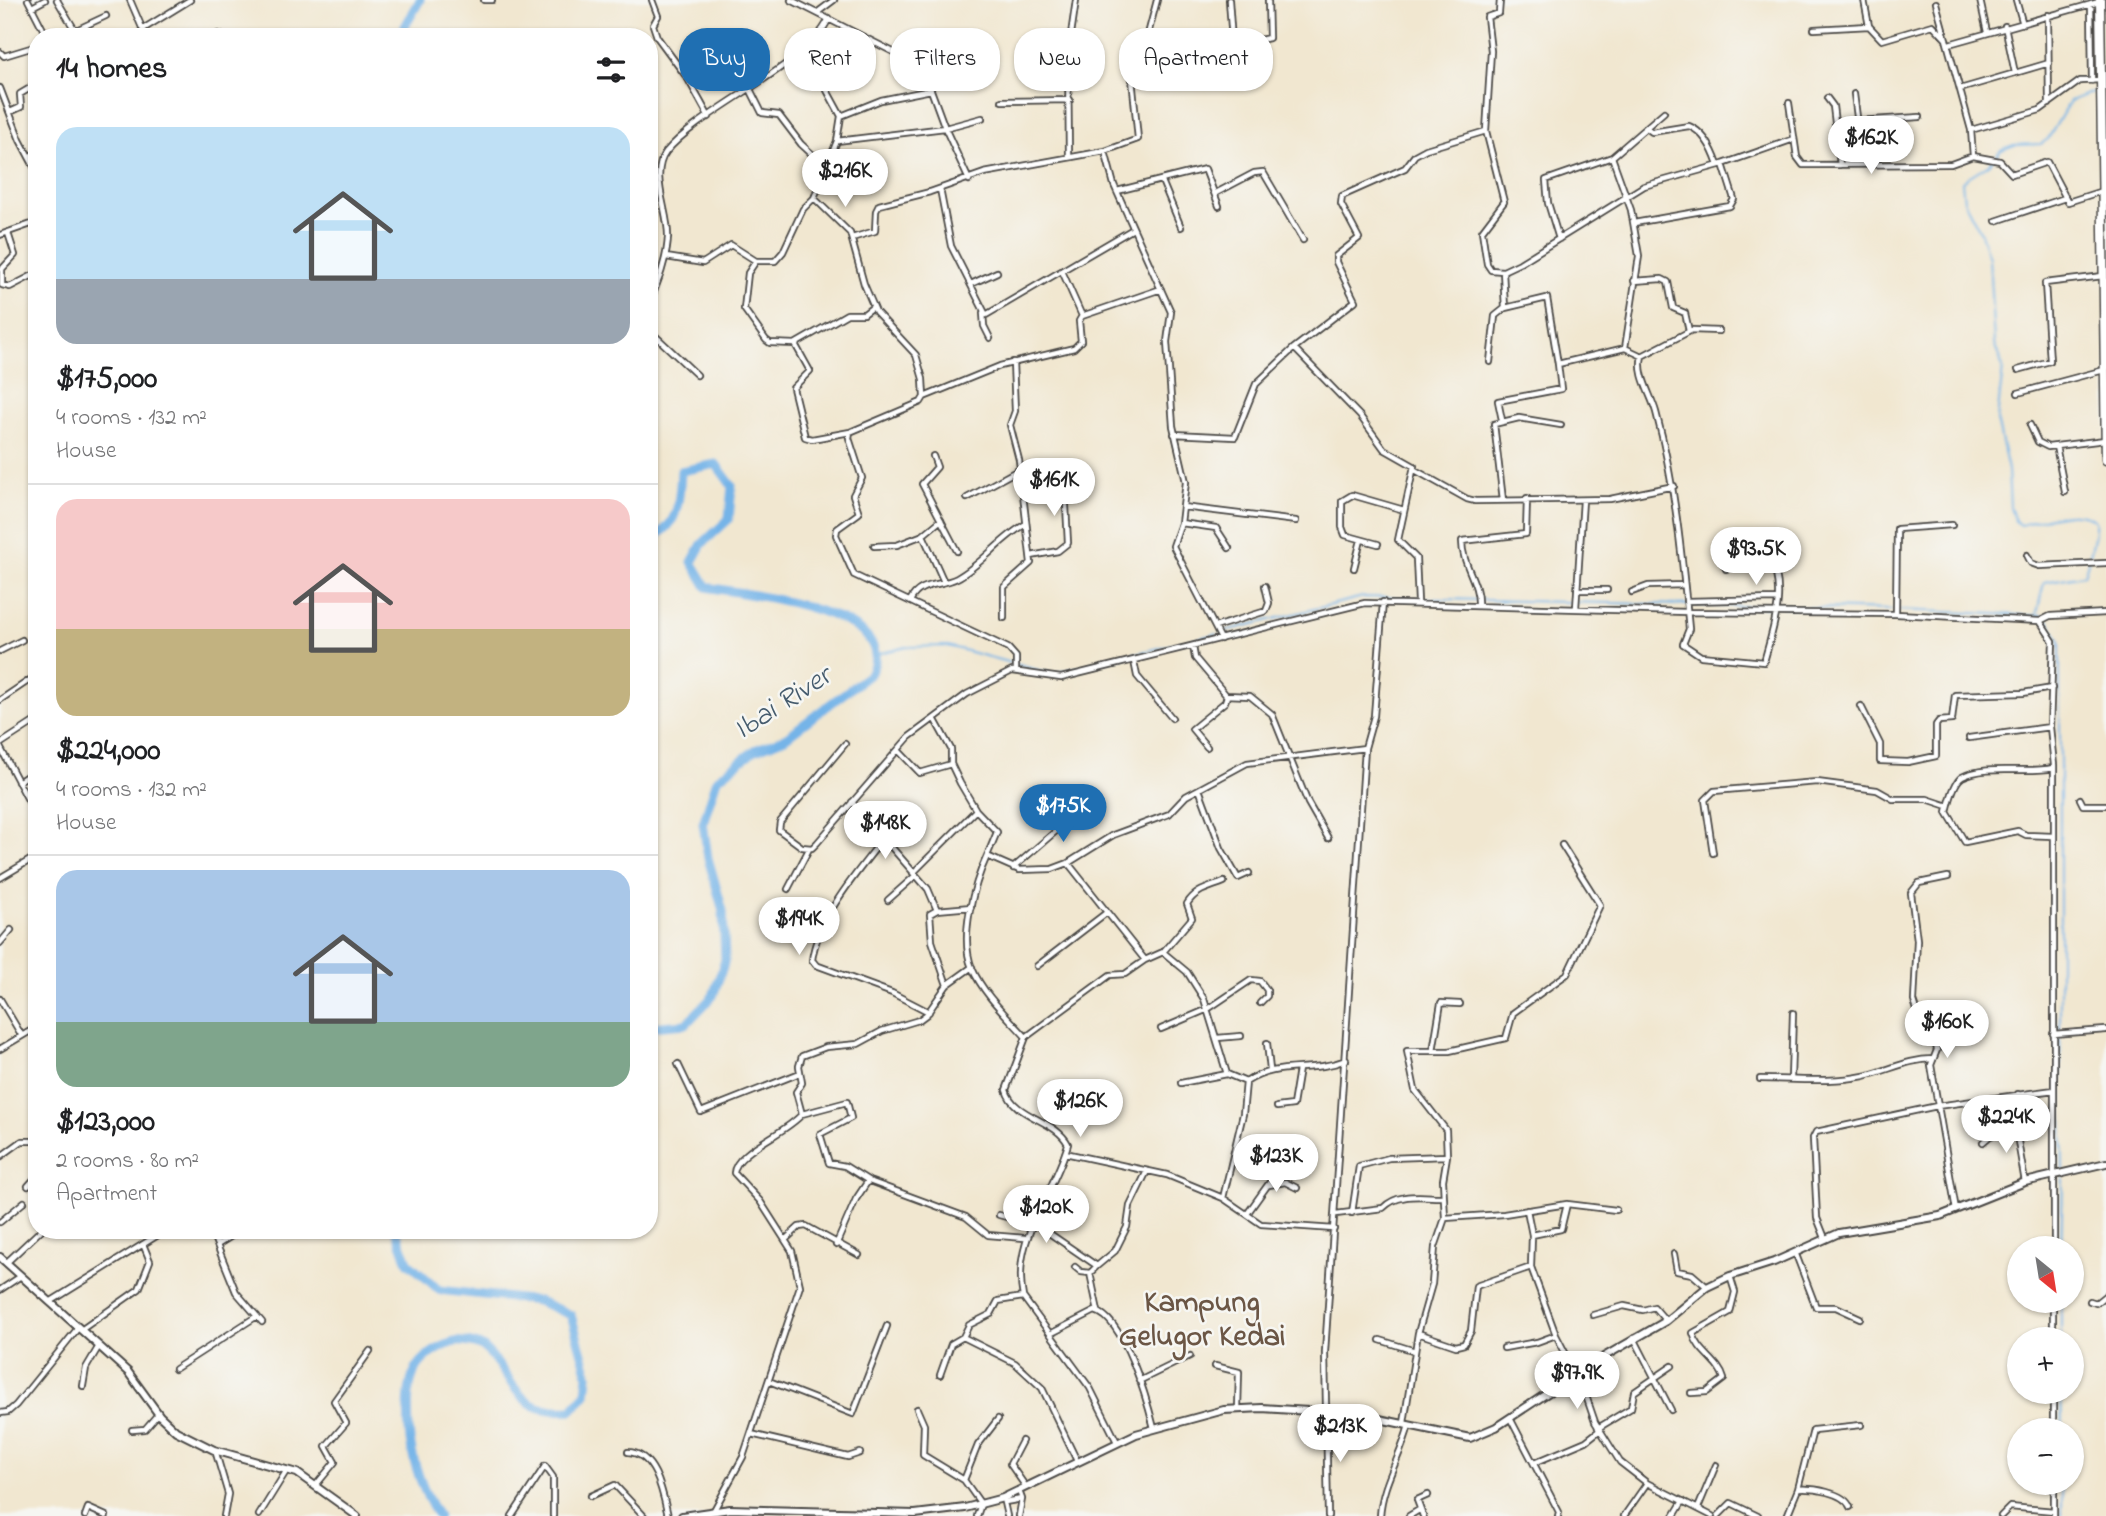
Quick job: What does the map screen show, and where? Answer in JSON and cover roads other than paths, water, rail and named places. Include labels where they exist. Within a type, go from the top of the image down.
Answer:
[{"type":"highway","points":[[2099,1],[2096,80],[2102,191],[2106,460]]},
{"type":"main road","points":[[682,1516],[715,1510],[915,1514],[1004,1500],[1077,1461],[1154,1428],[1189,1417],[1238,1409],[1340,1413],[1407,1424],[1465,1438],[1480,1435],[1634,1338],[1666,1321],[1707,1287],[1730,1276],[1796,1252],[1825,1238],[1956,1210],[2025,1182],[2106,1163]]},
{"type":"main road","points":[[0,1257],[131,1375],[158,1414],[182,1435],[215,1450],[287,1469],[316,1485],[357,1516]]},
{"type":"street","points":[[27,0],[42,28]]},
{"type":"street","points":[[32,8],[45,0]]},
{"type":"street","points":[[57,0],[75,28]]},
{"type":"street","points":[[130,0],[143,28]]},
{"type":"street","points":[[145,28],[190,0]]},
{"type":"street","points":[[484,0],[492,0]]},
{"type":"street","points":[[652,0],[658,16],[654,28]]},
{"type":"street","points":[[791,0],[890,50]]},
{"type":"street","points":[[818,12],[835,0]]},
{"type":"street","points":[[1069,156],[1068,55],[1076,0]]},
{"type":"street","points":[[852,238],[875,231],[879,205],[940,189],[984,173],[1105,151],[1138,139],[1132,78],[1134,60],[1146,38],[1157,0]]},
{"type":"street","points":[[1228,0],[1232,41],[1237,45],[1269,38],[1268,0]]},
{"type":"street","points":[[1500,0],[1499,13],[1487,17],[1491,51],[1486,131],[1504,202],[1481,234],[1488,268],[1503,271],[1649,184],[1721,165],[1794,139]]},
{"type":"street","points":[[1864,0],[1869,26],[1885,41],[1933,25],[1948,41]]},
{"type":"street","points":[[1980,0],[1987,32]]},
{"type":"street","points":[[2016,0],[2022,21]]},
{"type":"street","points":[[1948,41],[2099,1],[2096,80],[2076,82],[2040,110],[1971,130]]},
{"type":"street","points":[[1936,3],[1971,130],[1973,156]]},
{"type":"street","points":[[2048,15],[2049,104]]},
{"type":"street","points":[[80,28],[106,16]]},
{"type":"street","points":[[824,28],[828,20]]},
{"type":"street","points":[[1814,29],[1869,26]]},
{"type":"street","points":[[2005,26],[2015,73]]},
{"type":"street","points":[[658,37],[688,79],[709,117]]},
{"type":"street","points":[[0,52],[4,57],[28,49]]},
{"type":"street","points":[[1961,89],[2049,63]]},
{"type":"street","points":[[0,88],[28,155]]},
{"type":"street","points":[[10,112],[20,107],[20,94],[28,89]]},
{"type":"street","points":[[658,279],[666,257],[668,225],[660,173],[662,161],[668,150],[744,91]]},
{"type":"street","points":[[751,91],[762,113],[779,115],[801,144],[825,167]]},
{"type":"street","points":[[666,257],[703,263],[731,245],[756,261],[771,262],[781,255],[803,209],[814,198],[837,141],[841,116],[827,91]]},
{"type":"street","points":[[841,116],[881,100],[926,91]]},
{"type":"street","points":[[931,91],[969,180]]},
{"type":"street","points":[[1854,94],[1863,163]]},
{"type":"street","points":[[1827,98],[1833,106],[1840,165]]},
{"type":"street","points":[[1002,101],[1070,100]]},
{"type":"street","points":[[1789,103],[1797,157],[1803,165],[1951,164],[1973,156],[1997,160],[2011,174],[2040,162],[2048,163],[2068,202],[2102,191]]},
{"type":"street","points":[[1559,239],[1548,203],[1546,180],[1612,157],[1664,113]]},
{"type":"street","points":[[1857,121],[1920,117]]},
{"type":"street","points":[[837,141],[945,128],[982,118]]},
{"type":"street","points":[[1634,223],[1730,206],[1734,199],[1721,165],[1704,138],[1694,128],[1689,126],[1652,132],[1648,129]]},
{"type":"street","points":[[1174,434],[1235,437],[1254,388],[1294,348],[1355,301],[1336,262],[1336,257],[1359,238],[1340,198],[1405,168],[1415,155],[1426,149],[1486,131]]},
{"type":"street","points":[[1105,151],[1117,191],[1171,312],[1167,342],[1174,434],[1186,482],[1181,523],[1174,545],[1176,554],[1220,638]]},
{"type":"street","points":[[1612,157],[1627,197],[1639,256],[1633,281],[1625,348]]},
{"type":"street","points":[[1117,191],[1205,169],[1219,206]]},
{"type":"street","points":[[1216,193],[1254,173],[1262,173],[1303,240]]},
{"type":"street","points":[[1162,181],[1181,227]]},
{"type":"street","points":[[940,189],[949,240],[971,284],[990,338]]},
{"type":"street","points":[[814,198],[844,225],[852,238],[873,306],[884,323],[916,355],[924,397]]},
{"type":"street","points":[[1996,221],[2065,198]]},
{"type":"street","points":[[0,235],[28,225]]},
{"type":"street","points":[[983,313],[990,314],[1133,229]]},
{"type":"street","points":[[8,233],[15,255],[2,269],[2,285],[10,287],[28,278]]},
{"type":"street","points":[[756,261],[748,273],[745,312],[770,343],[795,344],[847,314],[864,314],[873,306]]},
{"type":"street","points":[[1062,271],[1082,316]]},
{"type":"street","points":[[1503,271],[1505,308]]},
{"type":"street","points":[[971,284],[997,272]]},
{"type":"street","points":[[2018,370],[2050,361],[2045,284],[2104,276]]},
{"type":"street","points":[[1633,281],[1662,279],[1668,282],[1673,308],[1685,313],[1689,331]]},
{"type":"street","points":[[795,344],[810,371],[793,388],[805,437],[813,439],[850,432],[924,397],[1013,362],[1077,347],[1081,341],[1079,321],[1082,316],[1161,289]]},
{"type":"street","points":[[1490,362],[1494,316],[1505,308],[1547,298],[1561,389],[1498,401],[1502,420]]},
{"type":"street","points":[[1642,356],[1689,331],[1719,331]]},
{"type":"street","points":[[658,338],[698,374]]},
{"type":"street","points":[[1294,348],[1360,416],[1384,449],[1412,463],[1415,470],[1469,500],[1610,499],[1674,486]]},
{"type":"street","points":[[1558,364],[1625,348],[1642,356]]},
{"type":"street","points":[[1642,356],[1640,368],[1657,414],[1674,486],[1689,629],[1683,645],[1686,649],[1713,658],[1764,662],[1777,606],[1778,578],[1769,556],[1726,569],[1718,553],[1720,541]]},
{"type":"street","points":[[1004,618],[1004,587],[1028,568],[1031,556],[1020,469],[1010,425],[1015,411],[1013,362]]},
{"type":"street","points":[[2018,393],[2105,370]]},
{"type":"street","points":[[1503,500],[1494,426],[1502,420],[1527,418],[1560,425]]},
{"type":"street","points":[[2030,425],[2039,444],[2056,446],[2106,439]]},
{"type":"street","points":[[850,432],[849,438],[863,480],[853,495],[859,513],[836,529],[835,535],[854,575],[1008,648],[1016,666]]},
{"type":"street","points":[[2056,446],[2065,492]]},
{"type":"street","points":[[933,456],[937,467],[922,484],[957,551]]},
{"type":"street","points":[[967,498],[1020,469]]},
{"type":"street","points":[[1031,556],[1058,551],[1068,543],[1066,505],[1058,469]]},
{"type":"street","points":[[1415,470],[1399,542],[1412,551],[1416,558],[1418,603]]},
{"type":"street","points":[[1378,544],[1347,536],[1342,530],[1340,505],[1348,496],[1404,510]]},
{"type":"street","points":[[1478,603],[1478,593],[1466,565],[1462,541],[1526,534],[1527,498]]},
{"type":"street","points":[[1576,608],[1583,500]]},
{"type":"street","points":[[1183,507],[1296,521]]},
{"type":"street","points":[[874,546],[897,545],[923,535],[941,520]]},
{"type":"street","points":[[1181,523],[1216,528],[1229,548]]},
{"type":"street","points":[[910,601],[921,587],[944,582],[969,570],[1026,524]]},
{"type":"street","points":[[1896,613],[1897,529],[1952,525]]},
{"type":"street","points":[[923,535],[944,582]]},
{"type":"street","points":[[1354,568],[1361,540]]},
{"type":"street","points":[[2027,555],[2031,562],[2039,566],[2106,563]]},
{"type":"street","points":[[1632,592],[1647,586],[1684,585]]},
{"type":"street","points":[[1215,628],[1266,611],[1269,603],[1265,586]]},
{"type":"street","points":[[1577,590],[1607,590]]},
{"type":"street","points":[[1328,1516],[1325,1352],[1334,1229],[1338,1214],[1365,748],[1374,716],[1383,602]]},
{"type":"street","points":[[788,889],[810,848],[909,737],[967,694],[1016,666],[1061,678],[1356,604],[1383,602],[1576,608],[1777,606],[2041,621],[2050,616],[2106,613]]},
{"type":"street","points":[[1687,606],[1777,606]]},
{"type":"street","points":[[2041,621],[2053,641],[2050,727],[2053,768],[2054,1236]]},
{"type":"street","points":[[0,651],[22,640]]},
{"type":"street","points":[[1193,646],[1195,658],[1227,696]]},
{"type":"street","points":[[1133,661],[1137,676],[1172,718]]},
{"type":"street","points":[[0,700],[28,681]]},
{"type":"street","points":[[1861,706],[1880,744],[1880,761],[1908,762],[1937,754],[1936,725],[1939,721],[1952,720],[1955,695],[2030,692],[2052,688]]},
{"type":"street","points":[[1207,747],[1192,729],[1227,696],[1250,696],[1269,712],[1291,757],[1308,803],[1328,838]]},
{"type":"street","points":[[935,720],[951,749],[951,764],[976,810],[997,832],[976,880],[969,939],[972,967],[1000,1008],[1026,1037]]},
{"type":"street","points":[[28,726],[0,745],[28,800]]},
{"type":"street","points":[[1969,738],[2050,727]]},
{"type":"street","points":[[810,848],[795,843],[779,830],[779,826],[845,744]]},
{"type":"street","points":[[987,856],[1013,869],[1040,871],[1069,863],[1113,835],[1169,814],[1186,796],[1247,763],[1365,748]]},
{"type":"street","points":[[898,750],[920,773],[951,764]]},
{"type":"street","points":[[2053,768],[2029,772],[2004,769],[1963,776],[1957,782],[1948,806],[1948,816],[1965,842],[2018,831],[2026,835],[2053,836]]},
{"type":"street","points":[[18,782],[28,775]]},
{"type":"street","points":[[1713,853],[1705,800],[1714,791],[1769,783],[1825,782],[1877,790],[1893,799],[1927,799],[1948,806]]},
{"type":"street","points":[[1199,789],[1221,848],[1238,878],[1249,873]]},
{"type":"street","points":[[2080,799],[2083,806],[2106,805]]},
{"type":"street","points":[[852,802],[933,897],[937,910]]},
{"type":"street","points":[[1013,869],[1056,831],[1042,803]]},
{"type":"street","points":[[888,900],[976,810]]},
{"type":"street","points":[[883,839],[854,876],[821,931],[812,960],[816,965],[892,993],[929,1012]]},
{"type":"street","points":[[1380,1516],[1390,1474],[1401,1455],[1418,1333],[1432,1284],[1435,1247],[1445,1218],[1446,1130],[1415,1090],[1407,1051],[1460,1050],[1506,1038],[1513,1013],[1567,974],[1600,905],[1562,845]]},
{"type":"street","points":[[0,878],[28,861]]},
{"type":"street","points":[[1069,863],[1145,960]]},
{"type":"street","points":[[1948,877],[1919,883],[1910,892],[1917,944],[1914,1001],[1919,1013],[1931,1024],[1937,1050],[1931,1065],[1956,1210]]},
{"type":"street","points":[[1118,1442],[1090,1388],[1023,1297],[1021,1282],[1025,1238],[1065,1153],[1066,1139],[1021,1109],[1007,1095],[1006,1086],[1026,1037],[1110,975],[1125,974],[1163,952],[1192,918],[1187,904],[1190,899],[1207,887],[1224,882]]},
{"type":"street","points":[[947,985],[931,928],[930,914],[937,910],[971,907]]},
{"type":"street","points":[[1037,966],[1106,913]]},
{"type":"street","points":[[0,943],[11,930]]},
{"type":"street","points":[[1163,952],[1187,972],[1208,1009],[1227,1074]]},
{"type":"street","points":[[802,1114],[796,1092],[802,1083],[799,1060],[805,1054],[826,1047],[858,1044],[882,1031],[919,1020],[929,1012],[947,985],[972,967]]},
{"type":"street","points":[[1161,1029],[1208,1009],[1256,980],[1263,984],[1268,993],[1260,1003]]},
{"type":"street","points":[[0,999],[22,1036]]},
{"type":"street","points":[[1433,1051],[1441,1003],[1460,1004]]},
{"type":"street","points":[[1791,1080],[1793,1013]]},
{"type":"street","points":[[2055,1034],[2106,1030]]},
{"type":"street","points":[[0,1049],[28,1032]]},
{"type":"street","points":[[1217,1038],[1241,1035]]},
{"type":"street","points":[[1267,1043],[1270,1070]]},
{"type":"street","points":[[1760,1079],[1863,1077],[1894,1065],[1933,1059]]},
{"type":"street","points":[[1181,1083],[1227,1074],[1246,1082],[1270,1070],[1322,1069],[1346,1060]]},
{"type":"street","points":[[678,1064],[701,1112],[800,1073]]},
{"type":"street","points":[[1277,1107],[1289,1108],[1293,1105],[1299,1069]]},
{"type":"street","points":[[1223,1198],[1243,1114],[1246,1082]]},
{"type":"street","points":[[1825,1238],[1816,1214],[1814,1134],[1937,1106],[2054,1090]]},
{"type":"street","points":[[2018,1094],[2019,1124],[2016,1129],[2025,1182]]},
{"type":"street","points":[[715,1510],[743,1457],[799,1292],[795,1258],[760,1201],[734,1173],[734,1167],[742,1156],[793,1124],[802,1114],[847,1102],[851,1118],[823,1132],[819,1138],[829,1163],[845,1166],[868,1181],[966,1217],[977,1223],[984,1233],[1025,1238]]},
{"type":"street","points":[[1983,1142],[1990,1136],[2016,1129]]},
{"type":"street","points":[[0,1157],[22,1141],[28,1141]]},
{"type":"street","points":[[1065,1153],[1167,1175],[1223,1198],[1266,1225],[1334,1229]]},
{"type":"street","points":[[1350,1213],[1359,1166],[1389,1158],[1447,1156]]},
{"type":"street","points":[[1247,1214],[1285,1161]]},
{"type":"street","points":[[1090,1273],[1115,1251],[1127,1227],[1130,1206],[1147,1171]]},
{"type":"street","points":[[836,1245],[856,1199],[868,1181]]},
{"type":"street","points":[[1265,1186],[1285,1182],[1297,1188]]},
{"type":"street","points":[[1338,1214],[1382,1208],[1389,1200],[1401,1197],[1444,1197]]},
{"type":"street","points":[[0,1222],[9,1211],[24,1202]]},
{"type":"street","points":[[1445,1218],[1567,1204],[1616,1210]]},
{"type":"street","points":[[1532,1235],[1561,1229],[1567,1204]]},
{"type":"street","points":[[1527,1210],[1532,1235],[1532,1269],[1556,1335],[1577,1374],[1599,1429],[1626,1469],[1647,1483],[1712,1516]]},
{"type":"street","points":[[999,1215],[1032,1223],[1071,1245],[1097,1266]]},
{"type":"street","points":[[785,1240],[803,1225],[859,1255]]},
{"type":"street","points":[[6,1263],[31,1239]]},
{"type":"street","points":[[50,1302],[151,1239]]},
{"type":"street","points":[[215,1239],[236,1292],[262,1322]]},
{"type":"street","points":[[217,1245],[227,1239]]},
{"type":"street","points":[[0,1413],[8,1412],[16,1405],[80,1329],[141,1287],[150,1261],[143,1244]]},
{"type":"street","points":[[1796,1252],[1816,1307],[1836,1307],[1860,1318]]},
{"type":"street","points":[[1674,1254],[1677,1271],[1692,1274],[1707,1287]]},
{"type":"street","points":[[1075,1267],[1090,1273]]},
{"type":"street","points":[[1418,1333],[1456,1346],[1464,1344],[1471,1331],[1476,1286],[1532,1269]]},
{"type":"street","points":[[1090,1273],[1098,1311],[1117,1329],[1139,1381],[1154,1428]]},
{"type":"street","points":[[0,1290],[22,1276]]},
{"type":"street","points":[[1691,1392],[1707,1392],[1724,1379],[1718,1368],[1699,1349],[1693,1333],[1730,1312],[1735,1292],[1730,1276]]},
{"type":"street","points":[[2090,1301],[2096,1303],[2106,1295]]},
{"type":"street","points":[[940,1375],[951,1345],[963,1337],[969,1325],[991,1314],[998,1301],[1023,1297]]},
{"type":"street","points":[[1593,1315],[1623,1306],[1643,1310],[1654,1307],[1666,1321]]},
{"type":"street","points":[[1052,1333],[1098,1311]]},
{"type":"street","points":[[175,1369],[257,1316]]},
{"type":"street","points":[[769,1381],[853,1414],[887,1326]]},
{"type":"street","points":[[1504,1348],[1537,1342],[1556,1335]]},
{"type":"street","points":[[963,1337],[1015,1363],[1042,1388],[1077,1461]]},
{"type":"street","points":[[1634,1338],[1671,1410]]},
{"type":"street","points":[[1380,1340],[1415,1351]]},
{"type":"street","points":[[83,1386],[86,1368],[99,1346]]},
{"type":"street","points":[[316,1485],[335,1462],[326,1446],[346,1423],[334,1401],[370,1351]]},
{"type":"street","points":[[1139,1381],[1190,1356]]},
{"type":"street","points":[[1215,1366],[1239,1372],[1238,1409]]},
{"type":"street","points":[[1534,1463],[1586,1441],[1631,1408],[1634,1392],[1672,1366]]},
{"type":"street","points":[[917,1409],[924,1425],[923,1455],[964,1479],[981,1504],[976,1516]]},
{"type":"street","points":[[132,1430],[145,1429],[158,1414]]},
{"type":"street","points":[[1510,1418],[1559,1512],[1558,1516]]},
{"type":"street","points":[[964,1479],[978,1445],[998,1419]]},
{"type":"street","points":[[1787,1516],[1798,1489],[1813,1430],[1861,1425]]},
{"type":"street","points":[[751,1434],[848,1457],[860,1453]]},
{"type":"street","points":[[1022,1441],[1010,1464],[1027,1488]]},
{"type":"street","points":[[215,1450],[228,1494],[224,1516]]},
{"type":"street","points":[[628,1452],[638,1453],[649,1462],[668,1516]]},
{"type":"street","points":[[1698,1508],[1716,1465]]},
{"type":"street","points":[[512,1516],[545,1466],[553,1477],[553,1516]]},
{"type":"street","points":[[259,1515],[287,1469]]},
{"type":"street","points":[[1624,1516],[1647,1483]]},
{"type":"street","points":[[591,1496],[615,1485],[644,1516]]},
{"type":"street","points":[[1798,1489],[1814,1489],[1844,1499],[1850,1507]]},
{"type":"street","points":[[1019,1491],[1022,1499],[1019,1516]]},
{"type":"street","points":[[1423,1516],[1417,1500],[1428,1495]]},
{"type":"street","points":[[2001,1516],[2010,1507],[2054,1514],[2054,1495]]},
{"type":"street","points":[[1007,1516],[1004,1500],[1022,1499]]},
{"type":"street","points":[[1674,1516],[1683,1501]]},
{"type":"street","points":[[1718,1516],[1731,1503],[1758,1516]]},
{"type":"street","points":[[85,1516],[88,1508],[106,1516]]},
{"type":"street","points":[[1409,1516],[1419,1510]]},
{"type":"waterway","name":"Ibai River","points":[[404,28],[420,0]]},
{"type":"waterway","points":[[2037,613],[2044,582],[2084,575],[2095,521],[2079,514],[2048,517],[2021,525],[2015,521],[2010,507],[2008,470],[1997,420],[2003,368],[1994,343],[1989,258],[1981,233],[1964,201],[1962,181],[1989,164],[2001,150],[2014,145],[2041,144],[2048,139],[2070,101],[2093,92]]},
{"type":"waterway","name":"Ibai River","points":[[658,534],[667,528],[676,512],[681,471],[716,464],[732,486],[729,519],[702,544],[692,562],[707,587],[784,601],[816,610],[844,621],[865,635],[875,652],[870,674],[785,738],[755,750],[717,779],[703,823],[708,858],[723,911],[725,960],[713,996],[686,1024],[658,1026]]},
{"type":"waterway","points":[[1221,632],[1363,597],[1774,607]]},
{"type":"waterway","points":[[1780,607],[1893,610]]},
{"type":"waterway","points":[[1899,610],[2043,616]]},
{"type":"waterway","points":[[2048,620],[2060,641],[2060,1030]]},
{"type":"waterway","points":[[877,654],[906,647],[948,646],[1052,674],[1216,634]]},
{"type":"waterway","points":[[2060,1036],[2063,1170]]},
{"type":"waterway","points":[[2061,1236],[2063,1176]]},
{"type":"waterway","name":"Ibai River","points":[[399,1239],[408,1262],[439,1290],[538,1301],[571,1315],[588,1375],[586,1394],[572,1410],[551,1410],[525,1400],[492,1356],[479,1346],[455,1342],[425,1358],[412,1377],[408,1401],[409,1430],[419,1475],[438,1516]]},
{"type":"waterway","points":[[2061,1313],[2061,1327]]},
{"type":"waterway","points":[[2061,1404],[2062,1418]]},
{"type":"waterway","points":[[2062,1495],[2062,1516]]},
{"type":"district","name":"Kampung Gelugor Kedai","points":[[1202,1321]]}]
